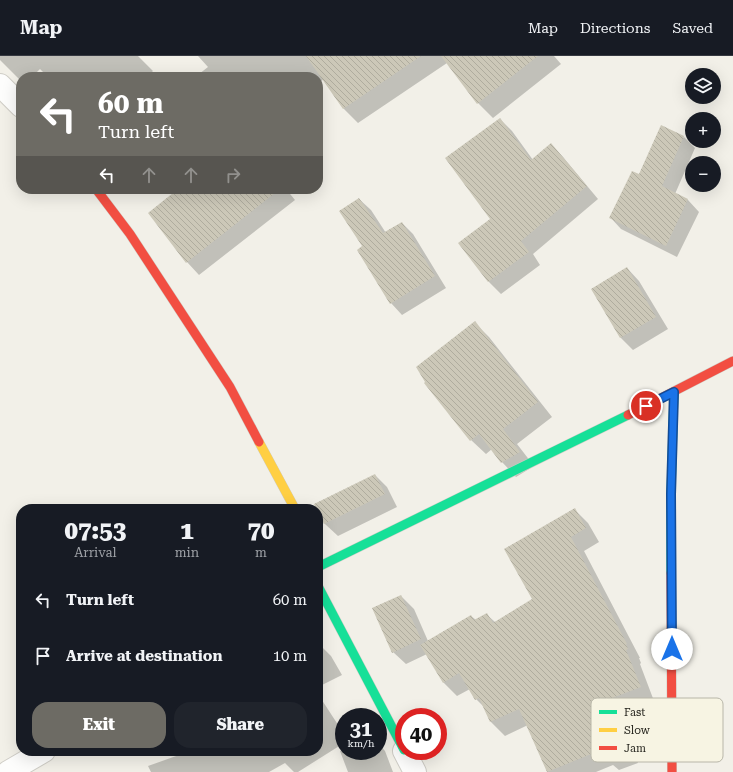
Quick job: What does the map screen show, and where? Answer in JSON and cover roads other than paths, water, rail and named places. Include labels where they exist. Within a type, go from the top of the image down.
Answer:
[{"type":"street","points":[[0,85],[16,101]]},
{"type":"street","points":[[100,194],[130,234],[230,387],[292,504]]},
{"type":"street","points":[[323,565],[674,392],[733,361]]},
{"type":"street","points":[[672,698],[671,494],[674,392]]},
{"type":"street","points":[[323,596],[395,734]]},
{"type":"street","points":[[8,772],[35,756]]},
{"type":"street","points":[[409,760],[415,772]]},
{"type":"street","points":[[672,762],[672,772]]}]
